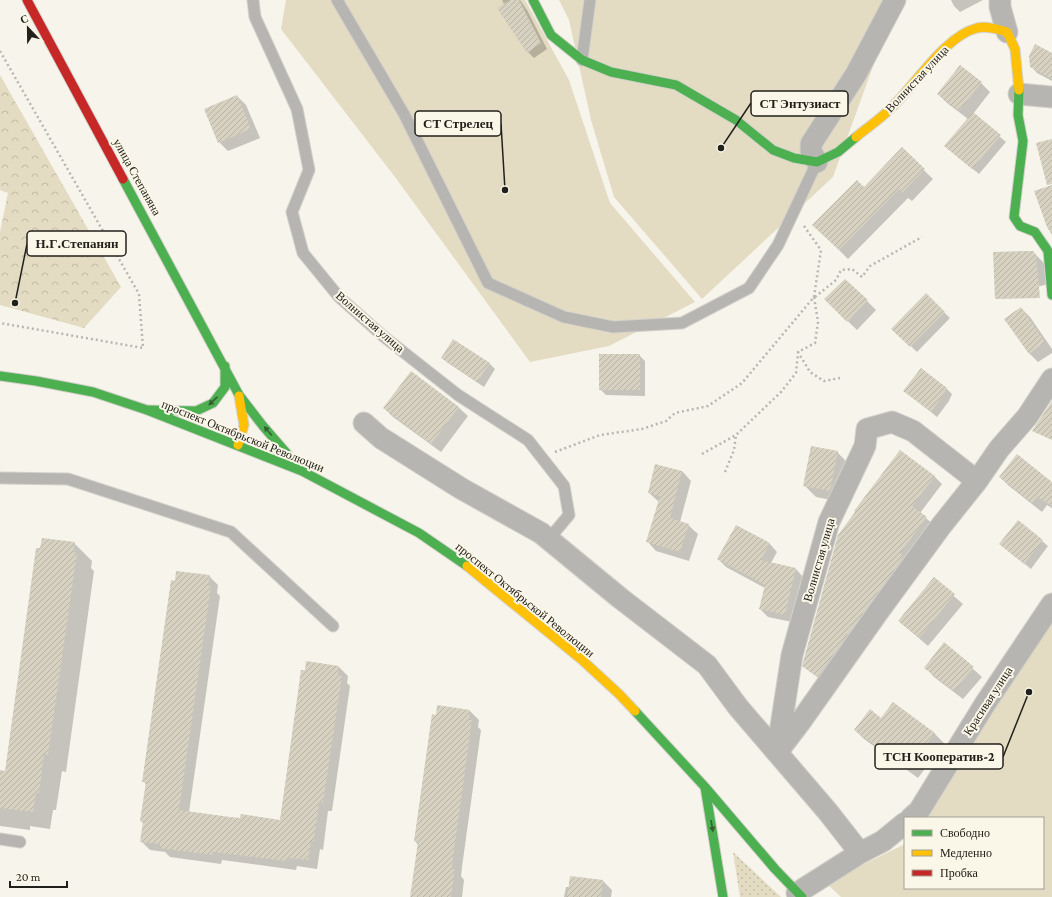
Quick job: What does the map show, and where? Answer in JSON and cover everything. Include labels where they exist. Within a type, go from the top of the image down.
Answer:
[{"type":"main road","name":"улица Степаняна","points":[[27,0],[225,366],[239,395],[263,426],[302,471]]},
{"type":"main road","points":[[533,0],[551,35],[582,60],[611,72],[676,85],[736,120],[773,150],[794,158],[817,162]]},
{"type":"main road","name":"Волнистая улица","points":[[817,162],[838,152],[893,107],[929,65],[952,42],[964,33],[978,28],[993,28],[1007,32]]},
{"type":"main road","points":[[1007,32],[1015,49],[1018,71],[1018,114],[1023,141],[1014,217],[1020,226],[1035,232],[1048,251],[1052,295]]},
{"type":"main road","points":[[148,410],[196,411],[213,403],[224,387],[225,366]]},
{"type":"main road","name":"проспект Октябрьской Революции","points":[[0,376],[93,392],[148,410],[302,471],[419,533],[474,571],[581,659],[619,694],[705,787],[800,896]]},
{"type":"main road","name":"улица Степаняна","points":[[238,445],[244,425],[239,395]]},
{"type":"main road","points":[[705,787],[724,897]]},
{"type":"street","points":[[817,162],[811,151],[811,144],[856,74],[895,0]]},
{"type":"street","points":[[1000,0],[1000,7],[1007,32]]},
{"type":"street","points":[[1019,94],[1052,97]]},
{"type":"street","points":[[778,752],[882,606],[941,526],[977,481],[999,449],[1027,417],[1052,379]]},
{"type":"street","name":"Волнистая улица","points":[[778,752],[792,655],[829,522],[865,446],[867,430],[892,422],[913,431],[977,481]]},
{"type":"street","points":[[364,423],[381,438],[462,489],[541,533],[620,598],[707,665],[738,707],[778,752],[860,853]]},
{"type":"street","name":"Красивая улица","points":[[912,817],[919,811],[985,704],[1052,604]]},
{"type":"street","points":[[800,896],[860,853],[883,841],[904,824]]},
{"type":"lane","name":"Волнистая улица","points":[[253,0],[255,17],[297,109],[309,170],[292,212],[303,253],[339,297],[383,336],[458,394],[528,440],[564,486],[569,515],[548,540]]},
{"type":"lane","points":[[337,0],[404,114],[488,283],[564,317],[613,328],[682,323],[749,288],[778,245],[817,162]]},
{"type":"lane","points":[[582,60],[590,0]]},
{"type":"lane","points":[[0,478],[68,479],[232,532],[333,626]]},
{"type":"lane","points":[[0,839],[20,842]]},
{"type":"path","points":[[0,51],[139,294],[143,348],[0,323]]},
{"type":"path","points":[[541,456],[600,436],[642,430],[666,421],[675,413],[708,406],[742,383],[814,297],[836,280],[841,270],[852,269],[862,276],[870,266],[922,237]]},
{"type":"path","points":[[798,352],[815,343],[818,322],[814,297],[821,250]]},
{"type":"path","points":[[798,352],[810,372],[824,381],[840,378]]},
{"type":"path","points":[[702,454],[736,435],[781,392],[796,373],[798,352]]},
{"type":"path","points":[[725,472],[734,450],[736,435]]},
{"type":"green space","points":[[286,0],[525,0],[569,80],[610,203],[695,302],[609,346],[530,362],[395,177],[281,29]]},
{"type":"green space","points":[[559,0],[897,0],[833,177],[702,299],[614,197],[591,120],[569,20]]},
{"type":"green space","points":[[0,75],[121,287],[84,328],[0,305],[0,232],[8,193],[0,190]]},
{"type":"green space","points":[[1052,622],[1052,897],[841,897],[826,883],[904,844],[904,889],[1044,889],[1044,817],[926,817],[958,762]]},
{"type":"green space","points":[[733,852],[781,897],[740,897]]},
{"type":"building","points":[[510,0],[519,0],[541,43],[527,53],[497,8]]},
{"type":"building","points":[[1035,44],[1052,53],[1052,79],[1030,67],[1029,56]]},
{"type":"building","points":[[960,65],[982,82],[959,111],[937,94]]},
{"type":"building","points":[[237,95],[251,129],[218,143],[204,109]]},
{"type":"building","points":[[973,112],[1001,135],[972,169],[944,146]]},
{"type":"building","points":[[1052,139],[1052,184],[1047,185],[1036,143]]},
{"type":"building","points":[[902,147],[925,169],[902,193],[899,189],[839,250],[812,225],[857,180],[864,187]]},
{"type":"building","points":[[1052,185],[1052,235],[1047,227],[1034,191]]},
{"type":"building","points":[[1033,251],[1036,255],[1040,298],[995,299],[993,252]]},
{"type":"building","points":[[845,279],[868,300],[847,322],[824,299]]},
{"type":"building","points":[[926,293],[945,312],[910,347],[891,329]]},
{"type":"building","points":[[1021,307],[1045,342],[1029,354],[1004,319]]},
{"type":"building","points":[[453,339],[490,363],[477,382],[441,358]]},
{"type":"building","points":[[599,354],[640,354],[640,390],[599,390]]},
{"type":"building","points":[[921,368],[947,388],[931,412],[903,391]]},
{"type":"building","points":[[411,371],[459,407],[431,444],[383,408]]},
{"type":"building","points":[[1052,401],[1052,440],[1032,431]]},
{"type":"building","points":[[811,446],[838,451],[830,491],[803,486]]},
{"type":"building","points":[[900,450],[935,476],[912,506],[927,517],[900,553],[904,556],[817,677],[802,666],[838,535],[855,512],[854,511]]},
{"type":"building","points":[[1017,454],[1052,482],[1052,506],[1037,497],[1032,503],[999,477]]},
{"type":"building","points":[[655,464],[682,471],[670,518],[689,524],[680,552],[646,542],[660,496],[648,493]]},
{"type":"building","points":[[1018,520],[1043,540],[1024,564],[999,544]]},
{"type":"building","points":[[736,525],[770,543],[761,560],[796,568],[785,615],[759,609],[765,585],[717,559]]},
{"type":"building","points":[[42,538],[75,542],[73,552],[77,553],[48,755],[44,754],[39,793],[36,793],[33,812],[0,808],[0,770],[5,771],[36,548],[40,548]]},
{"type":"building","points":[[176,571],[210,575],[208,586],[211,586],[179,810],[240,818],[241,814],[280,820],[301,670],[305,670],[306,661],[339,666],[338,676],[342,676],[323,803],[319,802],[314,841],[311,841],[308,860],[288,858],[287,861],[213,852],[212,855],[160,848],[160,844],[140,842],[143,822],[140,821],[146,782],[142,782],[171,580],[175,581]]},
{"type":"building","points":[[934,577],[955,594],[919,638],[898,621]]},
{"type":"building","points":[[944,642],[974,667],[954,691],[924,668]]},
{"type":"building","points":[[893,702],[935,733],[909,770],[854,730],[870,709],[881,718]]},
{"type":"building","points":[[437,705],[470,710],[469,720],[472,720],[453,858],[452,869],[455,870],[451,897],[410,897],[418,842],[414,841],[432,714],[436,715]]},
{"type":"building","points":[[570,876],[603,880],[601,897],[567,897]]},
{"type":"traffic: fast","points":[[533,0],[551,35],[582,60],[611,72],[676,85],[736,120],[773,150],[794,158],[817,162],[838,152],[856,137]]},
{"type":"traffic: fast","points":[[1019,90],[1018,115],[1023,141],[1014,217],[1020,226],[1035,232],[1048,251],[1052,295]]},
{"type":"traffic: fast","points":[[123,179],[239,395],[263,426],[302,471]]},
{"type":"traffic: fast","points":[[149,410],[196,411],[213,403],[225,387],[225,366]]},
{"type":"traffic: fast","points":[[0,376],[93,392],[147,410],[302,471],[419,533],[467,566]]},
{"type":"traffic: fast","points":[[635,711],[705,787],[775,869],[802,897]]},
{"type":"traffic: fast","points":[[705,787],[723,897]]},
{"type":"traffic: slow","points":[[856,137],[880,118],[902,97],[942,50],[965,33],[977,28],[981,27],[1007,32],[1015,49],[1019,90]]},
{"type":"traffic: slow","points":[[238,445],[244,425],[239,396]]},
{"type":"traffic: slow","points":[[467,566],[581,659],[635,711]]},
{"type":"traffic: jam","points":[[27,0],[123,179]]},
{"type":"place","name":"СТ Энтузиаст","points":[[721,148]]},
{"type":"place","name":"СТ Стрелец","points":[[505,190]]},
{"type":"place","name":"Н.Г.Степанян","points":[[15,303]]},
{"type":"place","name":"ТСН Кооператив-2","points":[[1029,692]]}]
